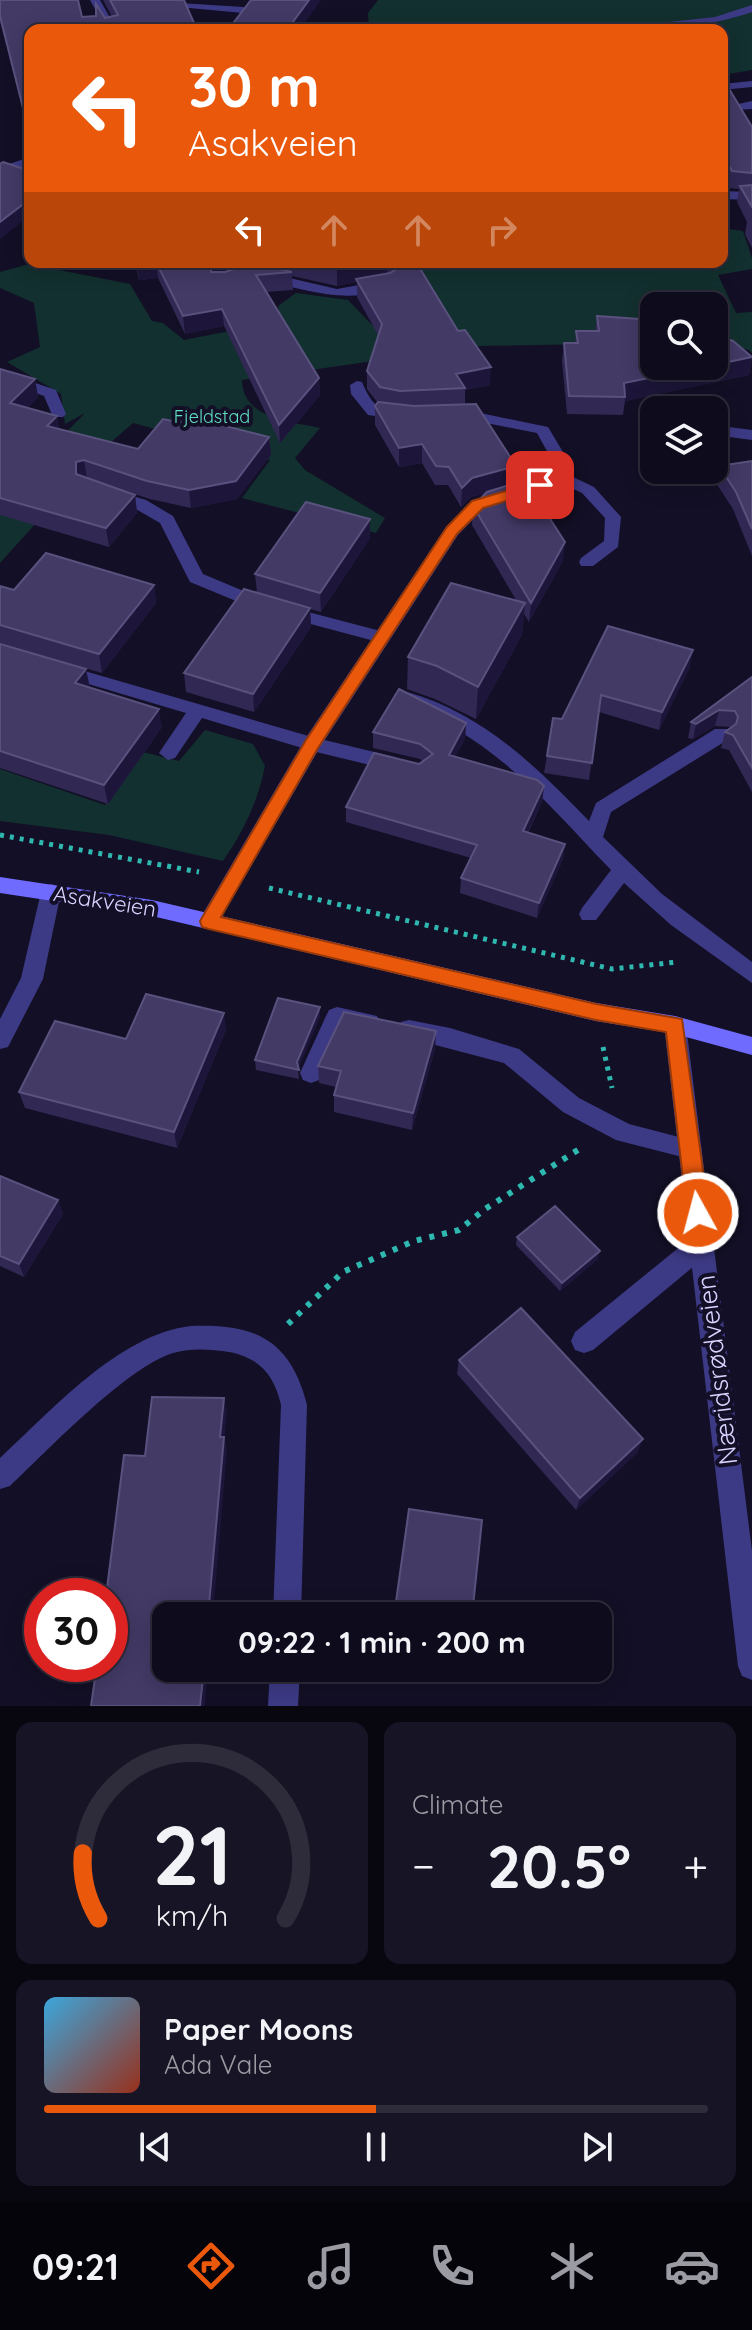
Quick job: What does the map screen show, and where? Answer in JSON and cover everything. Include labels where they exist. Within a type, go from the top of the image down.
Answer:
[{"type":"main road","name":"Asakveien","points":[[0,885],[152,908],[596,1012],[750,1040]]},
{"type":"street","points":[[136,0],[243,10]]},
{"type":"street","points":[[89,1],[107,24]]},
{"type":"street","points":[[679,24],[717,20],[752,8]]},
{"type":"street","points":[[728,87],[751,87]]},
{"type":"street","points":[[735,106],[752,105]]},
{"type":"street","points":[[0,170],[24,163]]},
{"type":"street","points":[[728,195],[752,196]]},
{"type":"street","points":[[252,273],[337,293],[388,284]]},
{"type":"street","points":[[0,375],[51,393],[58,414]]},
{"type":"street","points":[[357,385],[358,394],[373,412],[414,416]]},
{"type":"street","points":[[440,415],[466,414],[543,430],[561,462],[564,479]]},
{"type":"street","points":[[728,432],[752,435]]},
{"type":"street","points":[[209,921],[312,744],[452,531],[478,504],[564,479],[588,490],[613,517],[612,543],[587,562]]},
{"type":"street","points":[[86,486],[140,504],[167,520],[196,578],[264,606],[382,637]]},
{"type":"street","points":[[46,665],[312,744],[419,769]]},
{"type":"street","points":[[407,698],[437,706],[494,743],[655,900],[752,974]]},
{"type":"street","points":[[168,753],[198,710]]},
{"type":"street","points":[[586,834],[603,808],[722,734]]},
{"type":"street","points":[[557,828],[586,834]]},
{"type":"street","points":[[589,914],[623,870]]},
{"type":"street","points":[[0,1040],[32,979],[51,892]]},
{"type":"street","points":[[311,1073],[337,1016],[450,1037],[511,1056],[571,1105],[616,1128],[690,1149]]},
{"type":"street","name":"Næridsrødveien","points":[[675,1025],[752,1666]]},
{"type":"street","points":[[584,1341],[702,1244]]},
{"type":"street","points":[[0,1476],[107,1382],[138,1358],[171,1341],[225,1337],[265,1351],[287,1373],[294,1405],[287,1602]]},
{"type":"street","points":[[283,1706],[284,1682]]},
{"type":"path","points":[[0,835],[207,874]]},
{"type":"path","points":[[264,887],[612,969],[730,957]]},
{"type":"path","points":[[265,1351],[303,1307],[343,1272],[414,1241],[459,1230],[485,1209],[616,1128],[618,1118],[596,1012],[612,969]]},
{"type":"green space","points":[[378,0],[752,0],[752,70],[728,74],[728,24],[369,24],[368,13]]},
{"type":"green space","name":"Fjeldstad","points":[[728,229],[743,231],[752,258],[752,269],[718,275],[726,292],[640,292],[640,337],[594,344],[477,346],[242,380],[244,393],[259,411],[320,428],[295,458],[305,470],[385,518],[376,533],[242,498],[270,460],[133,423],[102,450],[0,563],[0,500],[85,413],[65,424],[61,394],[7,362],[40,347],[34,303],[0,288],[0,272],[24,265],[24,268],[49,268],[130,284],[152,321],[163,323],[184,340],[280,321],[278,306],[296,293],[348,300],[376,329],[447,318],[433,288],[413,289],[394,268],[728,268]]},
{"type":"green space","points":[[728,296],[736,313],[752,312],[752,353],[728,346]]},
{"type":"green space","points":[[205,730],[253,744],[265,766],[249,815],[223,861],[109,835],[0,821],[0,769],[105,805],[143,752],[179,761]]},
{"type":"building","points":[[0,0],[78,0],[82,17],[96,16],[96,4],[105,18],[118,15],[110,0],[184,0],[194,24],[24,24],[23,108],[0,16]]},
{"type":"building","points":[[251,0],[309,0],[291,24],[233,24]]},
{"type":"building","points":[[728,87],[752,127],[752,173],[732,171],[728,164]]},
{"type":"building","points":[[3,162],[24,169],[24,204],[0,222],[0,164]]},
{"type":"building","points":[[752,185],[752,207],[740,186]]},
{"type":"building","points":[[159,268],[211,268],[211,272],[225,272],[237,268],[274,268],[292,272],[256,275],[319,378],[279,425],[222,309],[183,316]]},
{"type":"building","points":[[398,268],[420,268],[458,331],[465,330],[491,367],[456,374],[465,388],[400,391],[380,387],[367,371],[382,324],[356,279],[390,273]]},
{"type":"building","points":[[597,316],[640,319],[640,380],[624,383],[625,397],[569,396],[564,343],[578,343],[576,331],[599,331]]},
{"type":"building","points":[[728,339],[733,341],[752,357],[728,362]]},
{"type":"building","points":[[0,369],[35,379],[10,403],[57,416],[47,426],[138,449],[163,419],[172,421],[178,414],[269,437],[236,481],[189,490],[147,481],[84,460],[76,462],[76,474],[135,495],[106,528],[0,498]]},
{"type":"building","points":[[378,402],[414,406],[476,404],[516,466],[472,478],[462,488],[449,467],[436,466],[422,444],[399,448],[375,406]]},
{"type":"building","points":[[752,461],[752,529],[728,480],[728,465]]},
{"type":"building","points":[[525,480],[565,542],[531,603],[473,506],[487,492]]},
{"type":"building","points":[[306,502],[370,519],[320,593],[255,574]]},
{"type":"building","points":[[46,553],[154,585],[99,654],[0,625],[0,586],[14,590]]},
{"type":"building","points":[[451,583],[525,603],[478,687],[437,666],[408,657]]},
{"type":"building","points":[[244,589],[310,608],[253,694],[184,673]]},
{"type":"building","points":[[608,626],[693,650],[662,712],[601,695],[592,763],[547,756],[553,718],[562,719]]},
{"type":"building","points":[[0,644],[86,669],[75,683],[159,709],[104,785],[0,751]]},
{"type":"building","points":[[752,677],[752,768],[733,735],[725,732],[736,724],[738,717],[735,711],[719,710],[696,724],[691,722]]},
{"type":"building","points":[[399,689],[466,723],[449,755],[537,780],[544,786],[523,831],[565,844],[539,903],[461,878],[477,845],[346,807],[374,753],[419,764],[433,754],[420,744],[373,732]]},
{"type":"building","points":[[146,994],[224,1013],[174,1132],[19,1092],[55,1021],[126,1039]]},
{"type":"building","points":[[278,998],[320,1007],[297,1062],[299,1070],[255,1060]]},
{"type":"building","points":[[344,1012],[436,1031],[413,1113],[334,1095],[341,1071],[318,1066]]},
{"type":"building","points":[[0,1176],[58,1200],[19,1264],[0,1256]]},
{"type":"building","points":[[555,1206],[600,1251],[562,1283],[517,1237]]},
{"type":"building","points":[[521,1308],[643,1439],[580,1498],[459,1360]]},
{"type":"building","points":[[152,1397],[224,1398],[220,1437],[224,1437],[209,1602],[152,1602],[152,1682],[203,1682],[200,1706],[91,1706],[94,1682],[128,1682],[128,1578],[108,1578],[124,1455],[145,1456]]},
{"type":"building","points":[[409,1509],[482,1520],[473,1602],[396,1602]]},
{"type":"route","points":[[540,485],[478,504],[452,531],[312,744],[209,921],[596,1012],[675,1025],[698,1213]]}]
